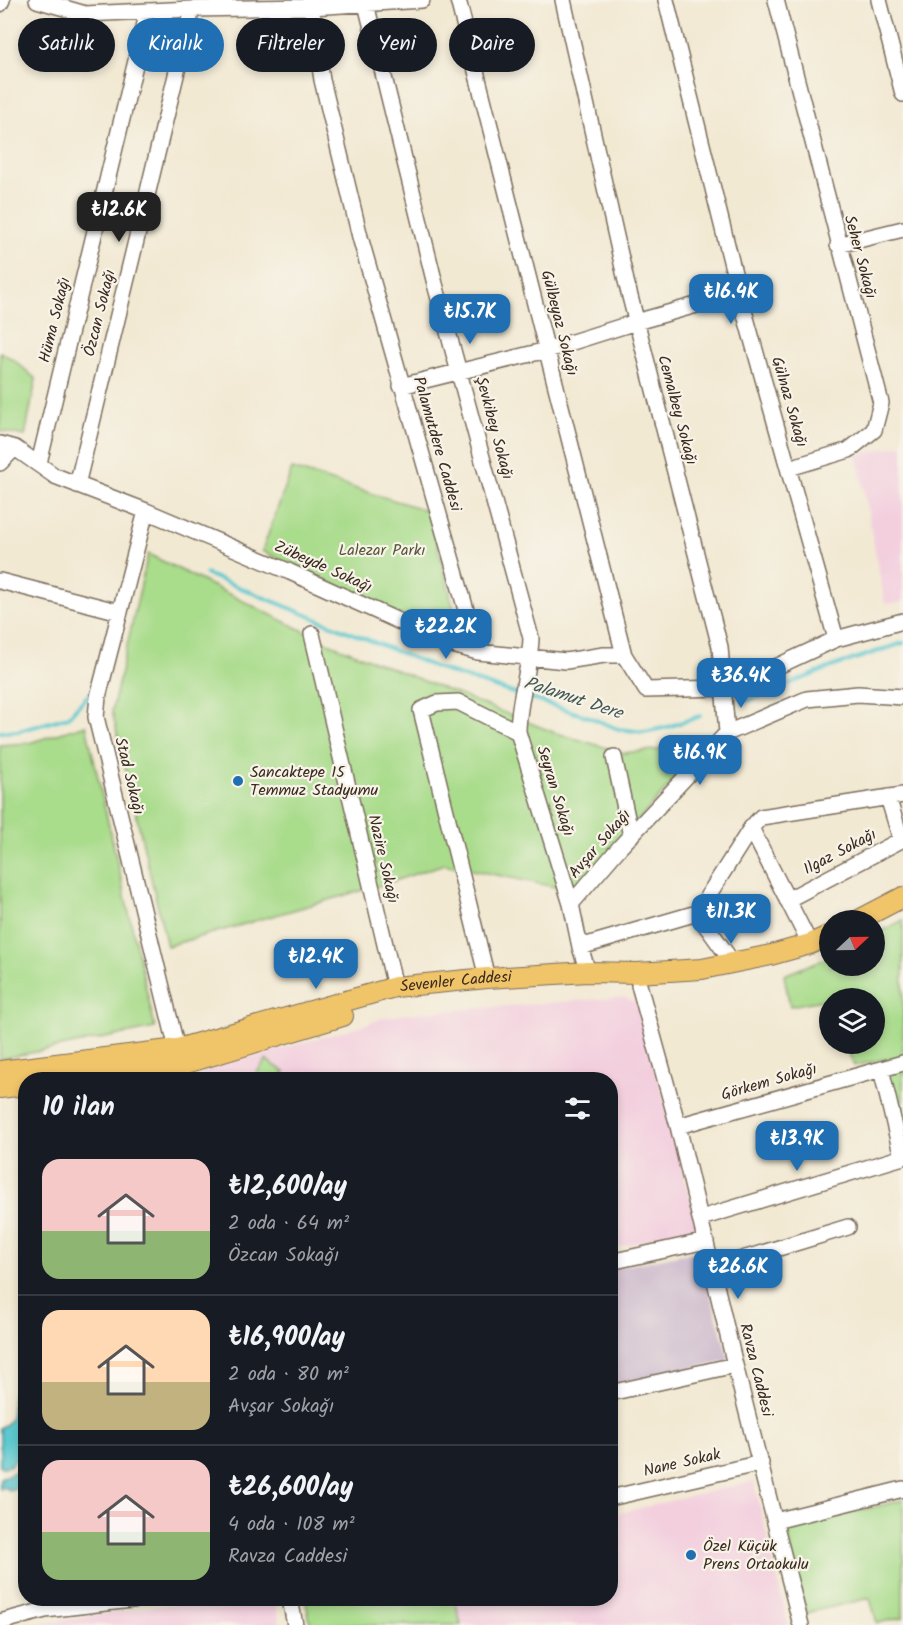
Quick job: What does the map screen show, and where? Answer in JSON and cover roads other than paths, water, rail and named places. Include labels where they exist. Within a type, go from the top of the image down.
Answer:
[{"type":"main road","points":[[878,910],[903,897]]},
{"type":"main road","points":[[885,919],[903,910]]},
{"type":"main road","name":"Sevenler Caddesi","points":[[0,1071],[180,1065],[394,987],[487,978],[588,972],[638,979],[702,969],[819,945]]},
{"type":"main road","name":"Sevenler Caddesi","points":[[112,1072],[180,1065],[399,998],[531,984],[638,979],[712,980],[784,966],[819,946]]},
{"type":"main road","points":[[0,1088],[18,1085]]},
{"type":"street","points":[[0,4],[2,0]]},
{"type":"street","points":[[45,1],[85,14],[422,0]]},
{"type":"street","name":"Gülbeyaz Sokağı","points":[[458,0],[624,655]]},
{"type":"street","name":"Cemalbey Sokağı","points":[[563,0],[636,322],[720,647],[727,733]]},
{"type":"street","name":"Gülnaz Sokağı","points":[[666,0],[740,292],[836,639]]},
{"type":"street","name":"Seher Sokağı","points":[[776,0],[881,404],[874,430],[849,450],[789,468]]},
{"type":"street","points":[[879,0],[903,94]]},
{"type":"street","name":"Palamutdere Caddesi","points":[[310,4],[325,91],[360,237],[478,652]]},
{"type":"street","name":"Şevkibey Sokağı","points":[[366,4],[432,272],[531,638],[530,658],[524,687]]},
{"type":"street","name":"Özcan Sokağı","points":[[77,485],[192,9]]},
{"type":"street","name":"Hüma Sokağı","points":[[39,463],[148,11]]},
{"type":"street","points":[[838,245],[903,229]]},
{"type":"street","points":[[401,386],[547,350],[740,292]]},
{"type":"street","points":[[0,463],[8,446]]},
{"type":"street","name":"Zübeyde Sokağı","points":[[8,446],[39,463],[55,476],[290,572],[449,644],[478,652],[566,661],[604,655],[624,655]]},
{"type":"street","name":"Stad Sokağı","points":[[146,512],[98,697],[96,717],[180,1065]]},
{"type":"street","points":[[0,581],[120,612]]},
{"type":"street","points":[[624,655],[646,690],[723,688],[737,685],[836,639],[903,621]]},
{"type":"street","name":"Nazire Sokağı","points":[[312,634],[394,987]]},
{"type":"street","name":"Seyran Sokağı","points":[[524,687],[518,718],[518,732],[572,904]]},
{"type":"street","name":"Avşar Sokağı","points":[[588,972],[580,947],[572,904],[631,836],[727,733],[807,699],[858,694],[903,697]]},
{"type":"street","points":[[487,978],[421,710],[437,703],[458,702],[518,732]]},
{"type":"street","points":[[614,758],[631,836]]},
{"type":"street","points":[[580,947],[697,913],[751,828],[761,817],[896,796]]},
{"type":"street","name":"Ilgaz Sokağı","points":[[787,900],[900,840],[896,796]]},
{"type":"street","points":[[751,828],[787,900],[819,944]]},
{"type":"street","points":[[697,913],[733,963]]},
{"type":"street","name":"Ravza Caddesi","points":[[638,979],[678,1126],[735,1365],[801,1625]]},
{"type":"street","name":"Görkem Sokağı","points":[[678,1126],[903,1063]]},
{"type":"street","points":[[701,1218],[903,1157],[881,1069]]},
{"type":"street","points":[[713,1268],[848,1227]]},
{"type":"street","points":[[618,1260],[706,1241]]},
{"type":"street","points":[[618,1391],[735,1365]]},
{"type":"street","name":"Nane Sokak","points":[[618,1496],[761,1463]]},
{"type":"street","points":[[775,1521],[903,1489]]},
{"type":"street","points":[[0,1622],[45,1610],[80,1606]]},
{"type":"street","points":[[291,1606],[295,1625]]},
{"type":"water","points":[[18,1388],[18,1456],[11,1465],[6,1467],[0,1466],[0,1428],[11,1417],[13,1392]]},
{"type":"water","points":[[18,1468],[18,1486],[9,1490],[4,1487],[0,1489],[0,1478]]},
{"type":"waterway","name":"Palamut Dere","points":[[206,574],[445,671],[519,695]]},
{"type":"waterway","name":"Palamut Dere","points":[[748,701],[834,666],[903,643]]},
{"type":"waterway","name":"Palamut Dere","points":[[0,732],[19,731],[68,717],[90,693]]},
{"type":"waterway","name":"Palamut Dere","points":[[526,697],[589,717],[618,729],[644,732],[700,716]]},
{"type":"place","name":"Sancaktepe 15 Temmuz Stadyumu","points":[[238,781]]},
{"type":"place","name":"Özel Küçük Prens Ortaokulu","points":[[691,1555]]},
{"type":"park label","name":"Lalezar Parkı","points":[[382,550]]}]
